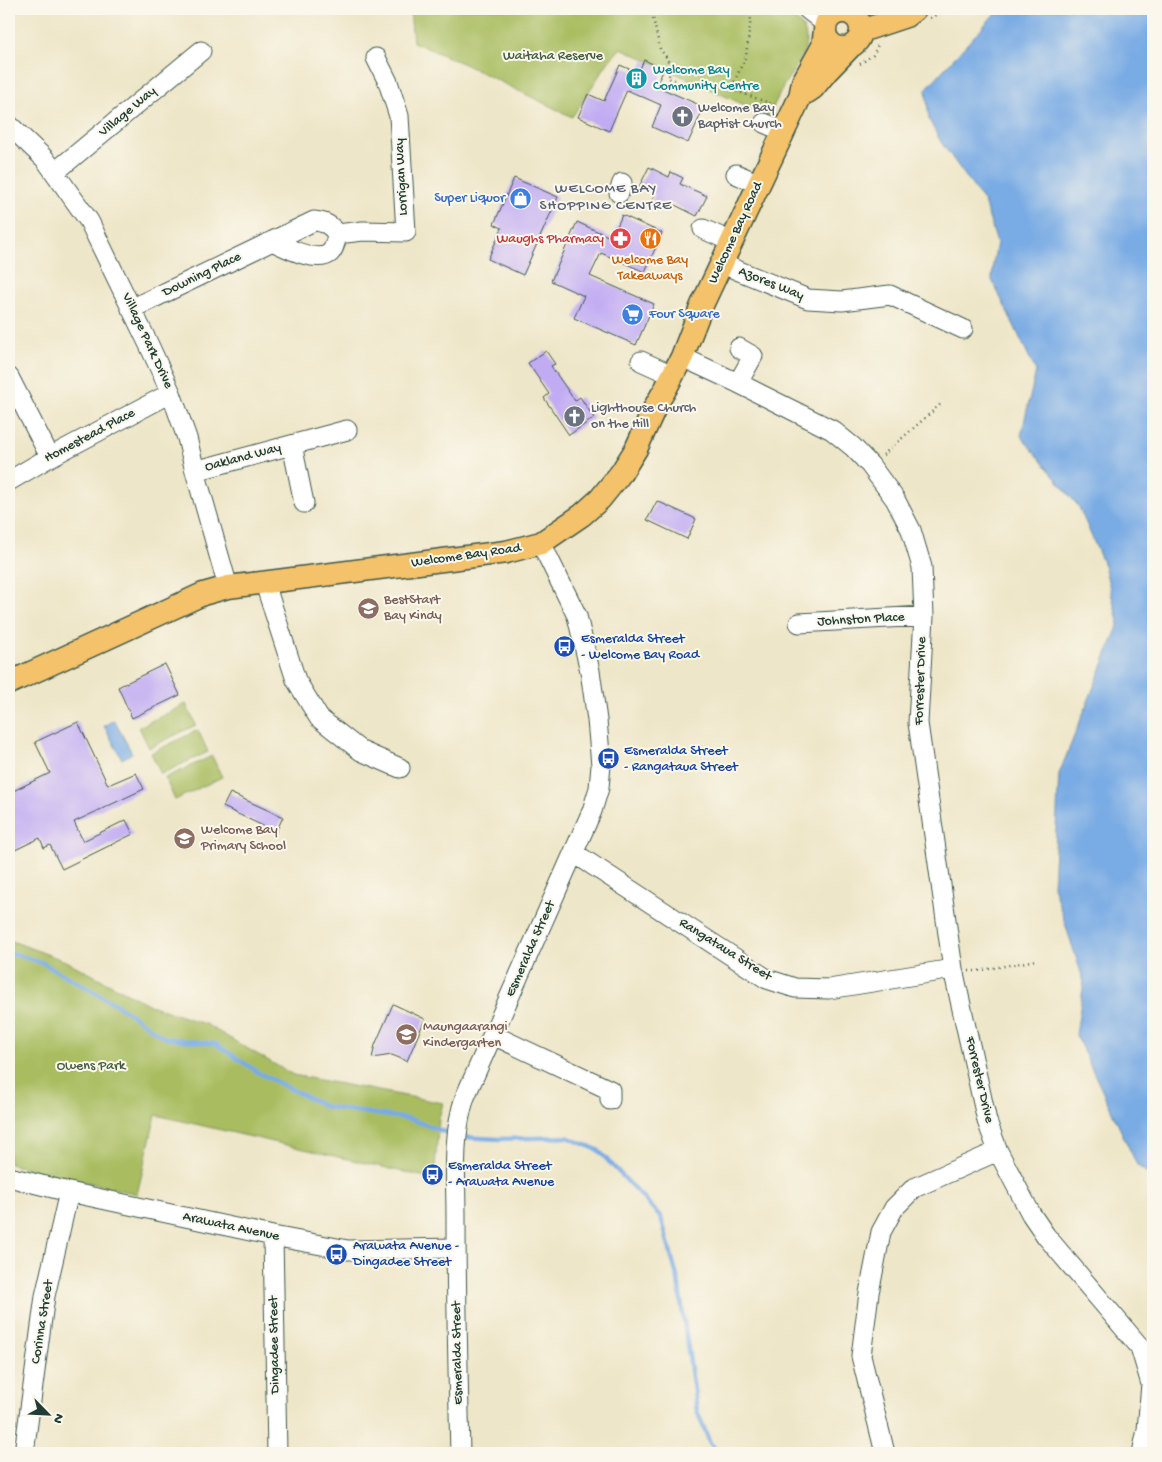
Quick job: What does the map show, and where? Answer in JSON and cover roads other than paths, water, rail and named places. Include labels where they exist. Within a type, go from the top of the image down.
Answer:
[{"type":"main road","points":[[848,30],[869,13],[891,9]]},
{"type":"main road","name":"Welcome Bay Road","points":[[800,97],[803,82],[823,46],[848,30],[906,16],[919,15]]},
{"type":"main road","name":"Welcome Bay Road","points":[[9,683],[203,594],[228,587],[506,552],[541,543],[582,515],[600,499],[621,473],[636,449],[656,405],[677,366],[702,305],[759,184],[774,127],[800,97],[813,88],[826,72],[848,30]]},
{"type":"street","points":[[807,9],[848,30]]},
{"type":"street","name":"Village Way","points":[[55,172],[201,51]]},
{"type":"street","name":"Lorrigan Way","points":[[337,234],[406,232],[398,116],[388,82],[376,58]]},
{"type":"street","name":"Village Park Drive","points":[[9,125],[36,149],[55,172],[89,221],[132,309],[171,393],[188,438],[195,471],[228,587]]},
{"type":"street","points":[[736,174],[759,184]]},
{"type":"street","name":"Downing Place","points":[[132,309],[314,221],[325,222],[337,234]]},
{"type":"street","points":[[703,229],[732,242]]},
{"type":"street","points":[[272,241],[304,254],[322,257],[330,253],[335,244],[337,234]]},
{"type":"street","name":"Azores Way","points":[[722,264],[808,299],[842,301],[890,295],[963,329]]},
{"type":"street","points":[[738,383],[753,356],[739,348]]},
{"type":"street","name":"Forrester Drive","points":[[641,361],[677,366],[738,383],[832,430],[853,447],[870,465],[895,499],[911,530],[922,567],[924,616],[918,723],[953,969],[987,1121],[998,1151],[1031,1214],[1046,1236],[1140,1347],[1151,1384],[1142,1453]]},
{"type":"street","points":[[9,377],[50,457]]},
{"type":"street","name":"Homestead Place","points":[[9,481],[50,457],[171,393]]},
{"type":"street","name":"Oakland Way","points":[[195,471],[347,430]]},
{"type":"street","name":"Oakland Way","points":[[292,445],[304,503]]},
{"type":"street","name":"Esmeralda Street","points":[[460,1453],[456,1248],[456,1137],[458,1117],[465,1097],[592,811],[599,788],[601,765],[597,720],[590,672],[577,616],[541,543]]},
{"type":"street","points":[[266,582],[296,680],[319,718],[362,751],[400,768]]},
{"type":"street","name":"Johnston Place","points":[[799,623],[924,616]]},
{"type":"street","name":"Rangataua Street","points":[[574,853],[767,979],[795,988],[829,989],[953,969]]},
{"type":"street","points":[[493,1035],[610,1090],[610,1100]]},
{"type":"street","points":[[885,1453],[861,1356],[869,1292],[881,1232],[894,1208],[914,1188],[998,1151]]},
{"type":"street","name":"Arawata Avenue","points":[[9,1177],[69,1192],[273,1236],[348,1250],[456,1248]]},
{"type":"street","name":"Corinna Street","points":[[24,1453],[45,1296],[69,1192]]},
{"type":"street","name":"Dingadee Street","points":[[273,1236],[277,1453]]},
{"type":"water","points":[[999,9],[1153,9],[1153,1178],[1137,1165],[1076,1035],[1084,982],[1053,886],[1059,774],[1119,624],[1104,565],[1079,507],[1021,436],[1036,371],[992,280],[997,243],[984,202],[941,142],[929,120],[926,89]]},
{"type":"water","points":[[114,720],[132,753],[122,759],[104,726]]},
{"type":"waterway","points":[[9,952],[43,963],[117,1005],[165,1038],[216,1044],[259,1073],[326,1107],[410,1119],[453,1135]]},
{"type":"waterway","points":[[461,1137],[499,1139],[567,1137],[598,1150],[661,1217],[678,1280],[697,1411],[710,1443],[719,1453]]},
{"type":"place","name":"Welcome Bay Community Centre","points":[[637,78]]},
{"type":"place","name":"Welcome Bay Baptist Church","points":[[682,116]]},
{"type":"place","name":"Super Liquor","points":[[521,198]]},
{"type":"place","name":"Welcome Bay Takeaways","points":[[650,238]]},
{"type":"place","name":"Waughs Pharmacy","points":[[620,239]]},
{"type":"place","name":"Four Square","points":[[633,314]]},
{"type":"place","name":"Lighthouse Church on the Hill","points":[[575,416]]},
{"type":"place","name":"BestStart Bay Kindy","points":[[368,608]]},
{"type":"place","name":"Esmeralda Street - Welcome Bay Road","points":[[565,647]]},
{"type":"place","name":"Esmeralda Street - Rangataua Street","points":[[608,759]]},
{"type":"place","name":"Welcome Bay Primary School","points":[[185,838]]},
{"type":"place","name":"Maungaarangi Kindergarten","points":[[407,1035]]},
{"type":"place","name":"Esmeralda Street - Arawata Avenue","points":[[432,1174]]},
{"type":"place","name":"Arawata Avenue - Dingadee Street","points":[[337,1254]]},
{"type":"district","name":"WELCOME BAY SHOPPING CENTRE","points":[[606,198]]},
{"type":"park label","name":"Waitaha Reserve","points":[[553,56]]},
{"type":"park label","name":"Owens Park","points":[[91,1066]]}]
